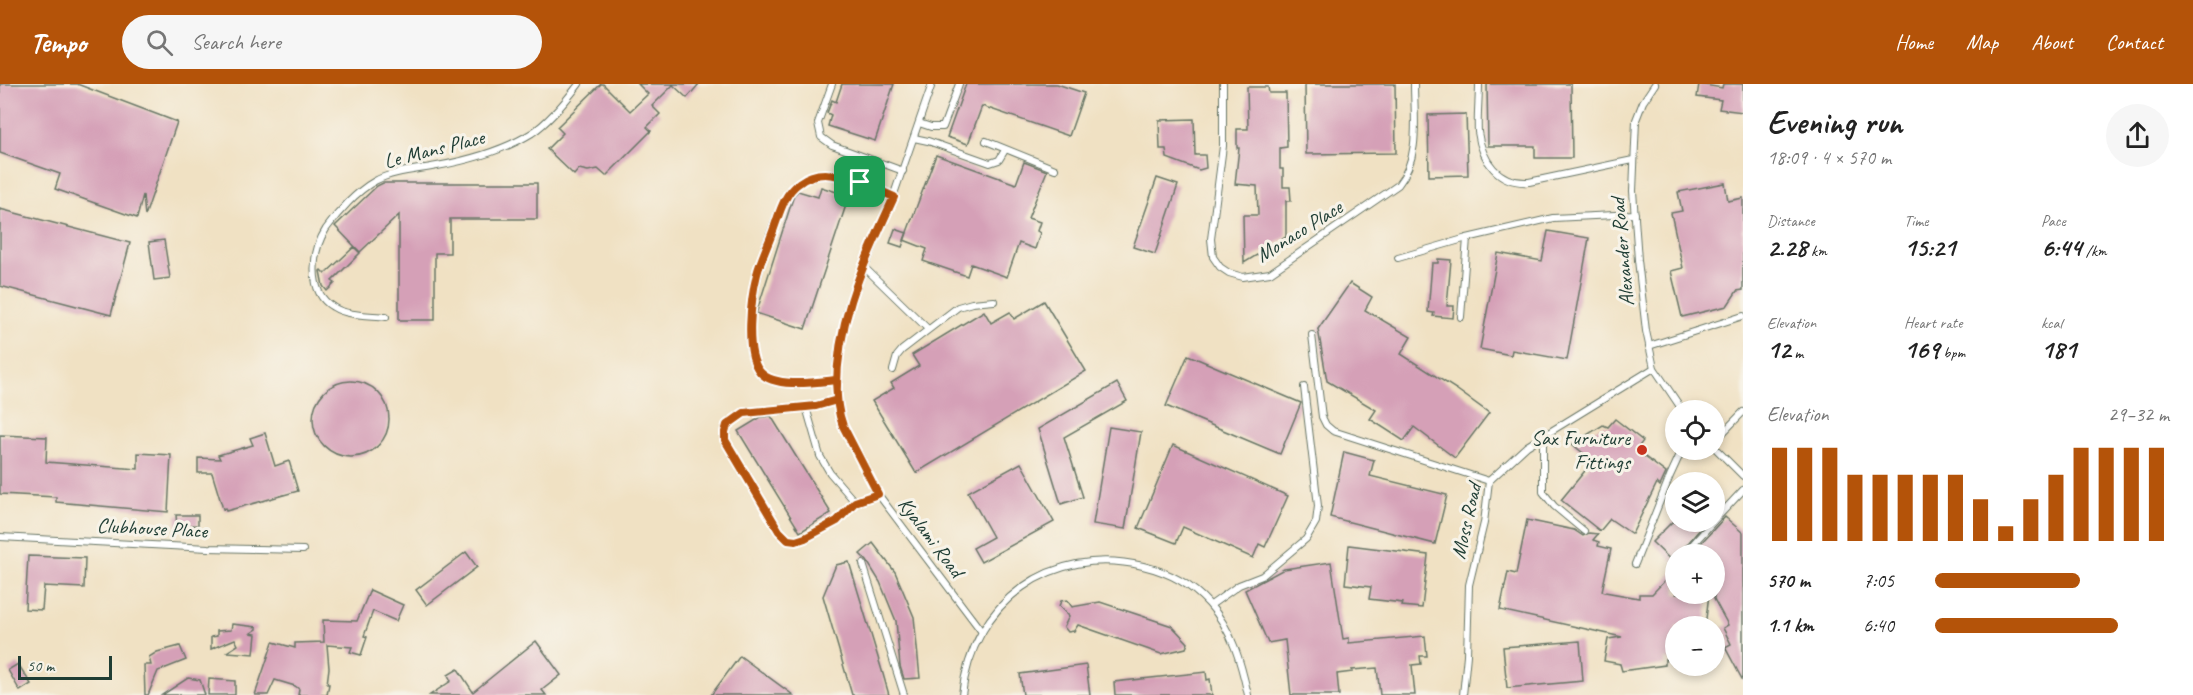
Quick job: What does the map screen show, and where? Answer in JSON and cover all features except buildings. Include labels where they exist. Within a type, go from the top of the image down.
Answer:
[{"type":"lane","name":"Le Mans Place","points":[[386,317],[335,308],[320,295],[314,276],[320,242],[326,229],[361,191],[378,179],[478,157],[533,132],[553,115],[579,84]]},
{"type":"lane","points":[[832,84],[818,123],[821,137],[832,145],[903,171]]},
{"type":"lane","name":"Kyalami Road","points":[[932,84],[894,197],[863,266],[848,307],[837,361],[837,400],[843,426],[878,494],[982,632]]},
{"type":"lane","points":[[919,123],[931,127],[943,127],[959,84]]},
{"type":"lane","name":"Monaco Place","points":[[1223,84],[1223,146],[1211,239],[1213,257],[1221,267],[1229,273],[1243,277],[1260,276],[1282,266],[1398,185],[1411,165],[1414,150],[1414,84]]},
{"type":"lane","points":[[1479,84],[1478,132],[1480,141],[1490,164],[1504,179],[1517,183],[1529,182],[1633,160]]},
{"type":"lane","name":"Alexander Road","points":[[1654,84],[1636,120],[1633,160],[1635,214],[1642,300],[1649,346],[1654,368],[1676,400]]},
{"type":"lane","points":[[914,138],[990,162],[999,160],[1005,150]]},
{"type":"lane","points":[[986,141],[1055,169]]},
{"type":"lane","points":[[836,380],[807,384],[777,381],[761,374],[752,359],[750,324],[757,274],[780,212],[790,192],[809,177],[832,173],[894,197]]},
{"type":"lane","points":[[1398,258],[1467,238],[1553,218],[1635,214]]},
{"type":"lane","points":[[1461,317],[1467,238]]},
{"type":"lane","points":[[863,266],[928,329]]},
{"type":"lane","points":[[894,370],[897,356],[902,350],[958,307],[994,301]]},
{"type":"lane","points":[[1649,346],[1743,316]]},
{"type":"lane","points":[[1312,335],[1322,417],[1333,431],[1489,481]]},
{"type":"lane","name":"Moss Road","points":[[1463,695],[1469,585],[1484,523],[1489,481],[1527,446],[1654,368]]},
{"type":"lane","points":[[1211,605],[1239,585],[1262,576],[1306,539],[1316,522],[1318,506],[1305,387]]},
{"type":"lane","points":[[837,400],[806,407],[744,413],[727,425],[725,440],[779,531],[788,540],[796,541],[805,538],[837,521],[855,502],[878,494]]},
{"type":"lane","points":[[806,407],[820,456],[855,502]]},
{"type":"lane","points":[[1725,432],[1743,412]]},
{"type":"lane","points":[[1543,436],[1543,492],[1554,506],[1584,531]]},
{"type":"lane","points":[[1725,456],[1743,476]]},
{"type":"lane","points":[[1635,564],[1677,460]]},
{"type":"lane","points":[[1725,509],[1743,490]]},
{"type":"lane","points":[[1693,544],[1704,532]]},
{"type":"lane","name":"Clubhouse Place","points":[[0,537],[208,548],[303,550]]},
{"type":"lane","points":[[962,695],[964,676],[971,652],[1003,603],[1048,572],[1074,564],[1121,561],[1175,577],[1211,605],[1235,647],[1248,695]]},
{"type":"lane","points":[[863,564],[904,695]]},
{"type":"place","name":"Sax Furniture Fittings","points":[[1642,450]]},
{"type":"route","points":[[860,182],[832,173],[809,177],[798,184],[790,192],[780,212],[757,274],[750,324],[752,359],[761,374],[777,381],[807,384],[836,380],[837,400],[839,414],[843,426],[878,494],[855,502],[837,521],[805,538],[796,541],[788,540],[779,531],[725,440],[725,432],[727,425],[744,413],[816,406],[837,400],[837,361],[848,307],[863,266],[894,197],[860,182]]}]
